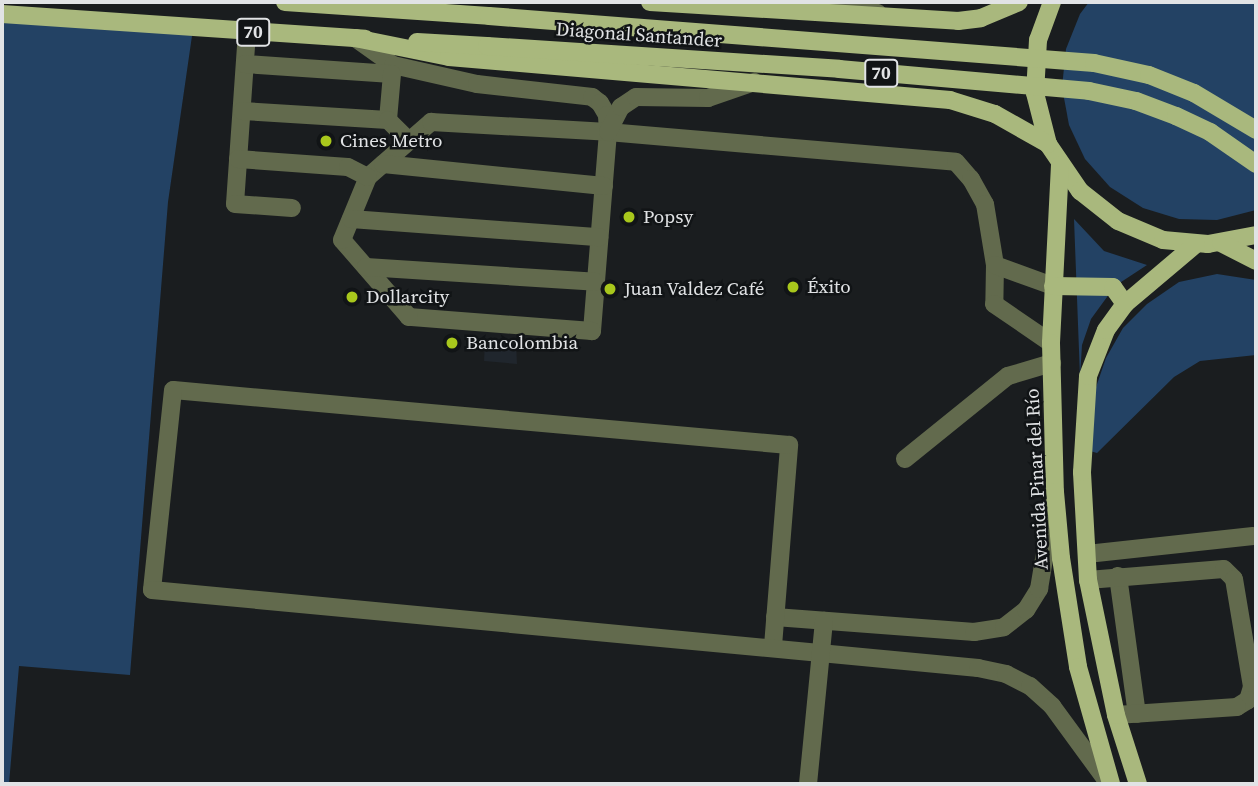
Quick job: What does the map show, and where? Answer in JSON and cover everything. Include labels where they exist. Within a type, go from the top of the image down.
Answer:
[{"type":"main road","name":"Diagonal Santander","points":[[285,2],[1094,63],[1149,75],[1194,93],[1256,130]]},
{"type":"main road","points":[[351,7],[377,2]]},
{"type":"main road","points":[[650,2],[898,19],[969,20],[1019,2]]},
{"type":"main road","points":[[1052,2],[1038,40],[1034,75],[1038,110],[1048,144],[1060,165],[1086,197],[1118,222],[1163,240],[1196,244],[1221,243],[1256,235]]},
{"type":"main road","name":"Diagonal Santander","points":[[2,14],[825,68],[1089,91],[1136,101],[1176,116],[1210,132],[1256,164]]},
{"type":"main road","points":[[355,38],[449,57],[757,81],[913,95],[967,103],[995,114],[1048,144]]},
{"type":"main road","name":"Avenida Pinar del Río","points":[[1060,165],[1051,343],[1055,492],[1060,558],[1078,667],[1110,784]]},
{"type":"main road","points":[[1221,243],[1256,261]]},
{"type":"main road","points":[[1138,784],[1116,715],[1088,580],[1082,459],[1088,376],[1106,330],[1125,304],[1196,244]]},
{"type":"main road","points":[[1053,286],[1113,287],[1125,304]]},
{"type":"street","points":[[831,2],[898,19]]},
{"type":"street","points":[[247,32],[235,204],[292,208]]},
{"type":"street","points":[[355,38],[393,65],[477,84],[592,97],[604,108],[608,132],[592,331],[409,317],[342,240],[368,177],[430,122],[608,132],[956,162],[971,178],[985,204],[995,265],[994,304],[1051,343]]},
{"type":"street","points":[[246,64],[392,74],[388,120]]},
{"type":"street","points":[[608,132],[621,107],[636,97],[708,98],[757,81]]},
{"type":"street","points":[[242,111],[388,120],[409,141]]},
{"type":"street","points":[[238,159],[348,167],[368,177]]},
{"type":"street","points":[[383,164],[604,186]]},
{"type":"street","points":[[351,219],[599,237]]},
{"type":"street","points":[[995,265],[1053,286]]},
{"type":"street","points":[[366,267],[596,282]]},
{"type":"street","points":[[905,459],[1008,376],[1052,363]]},
{"type":"street","points":[[773,646],[789,445],[173,390],[152,590],[773,646],[820,650],[978,668],[1006,674],[1030,686],[1052,706],[1110,784]]},
{"type":"street","points":[[775,617],[974,632],[1004,627],[1026,610],[1039,589],[1055,492]]},
{"type":"street","points":[[1087,554],[1253,536]]},
{"type":"street","points":[[1088,580],[1224,569],[1234,579],[1252,687],[1248,700],[1237,707],[1116,715]]},
{"type":"street","points":[[1118,576],[1137,714]]},
{"type":"street","points":[[808,784],[824,621]]},
{"type":"shaded area","points":[[1089,2],[1256,2],[1256,210],[1217,220],[1179,219],[1143,208],[1110,187],[1085,159],[1069,125],[1062,87],[1066,49],[1080,14]]},
{"type":"shaded area","points":[[2,16],[194,22],[168,202],[130,675],[19,666],[9,784],[2,784]]},
{"type":"shaded area","points":[[1074,219],[1104,251],[1147,265],[1115,286],[1091,319],[1082,345],[1080,377]]},
{"type":"shaded area","points":[[1217,274],[1256,280],[1256,355],[1200,361],[1174,377],[1097,453],[1090,451],[1095,390],[1106,358],[1123,328],[1147,304],[1179,282]]},
{"type":"shaded area","points":[[485,341],[516,342],[517,364],[484,361]]},
{"type":"place","name":"Cines Metro","points":[[326,141]]},
{"type":"place","name":"Popsy","points":[[629,217]]},
{"type":"place","name":"Éxito","points":[[793,287]]},
{"type":"place","name":"Juan Valdez Café","points":[[610,289]]},
{"type":"place","name":"Dollarcity","points":[[352,297]]},
{"type":"place","name":"Bancolombia","points":[[452,343]]}]
